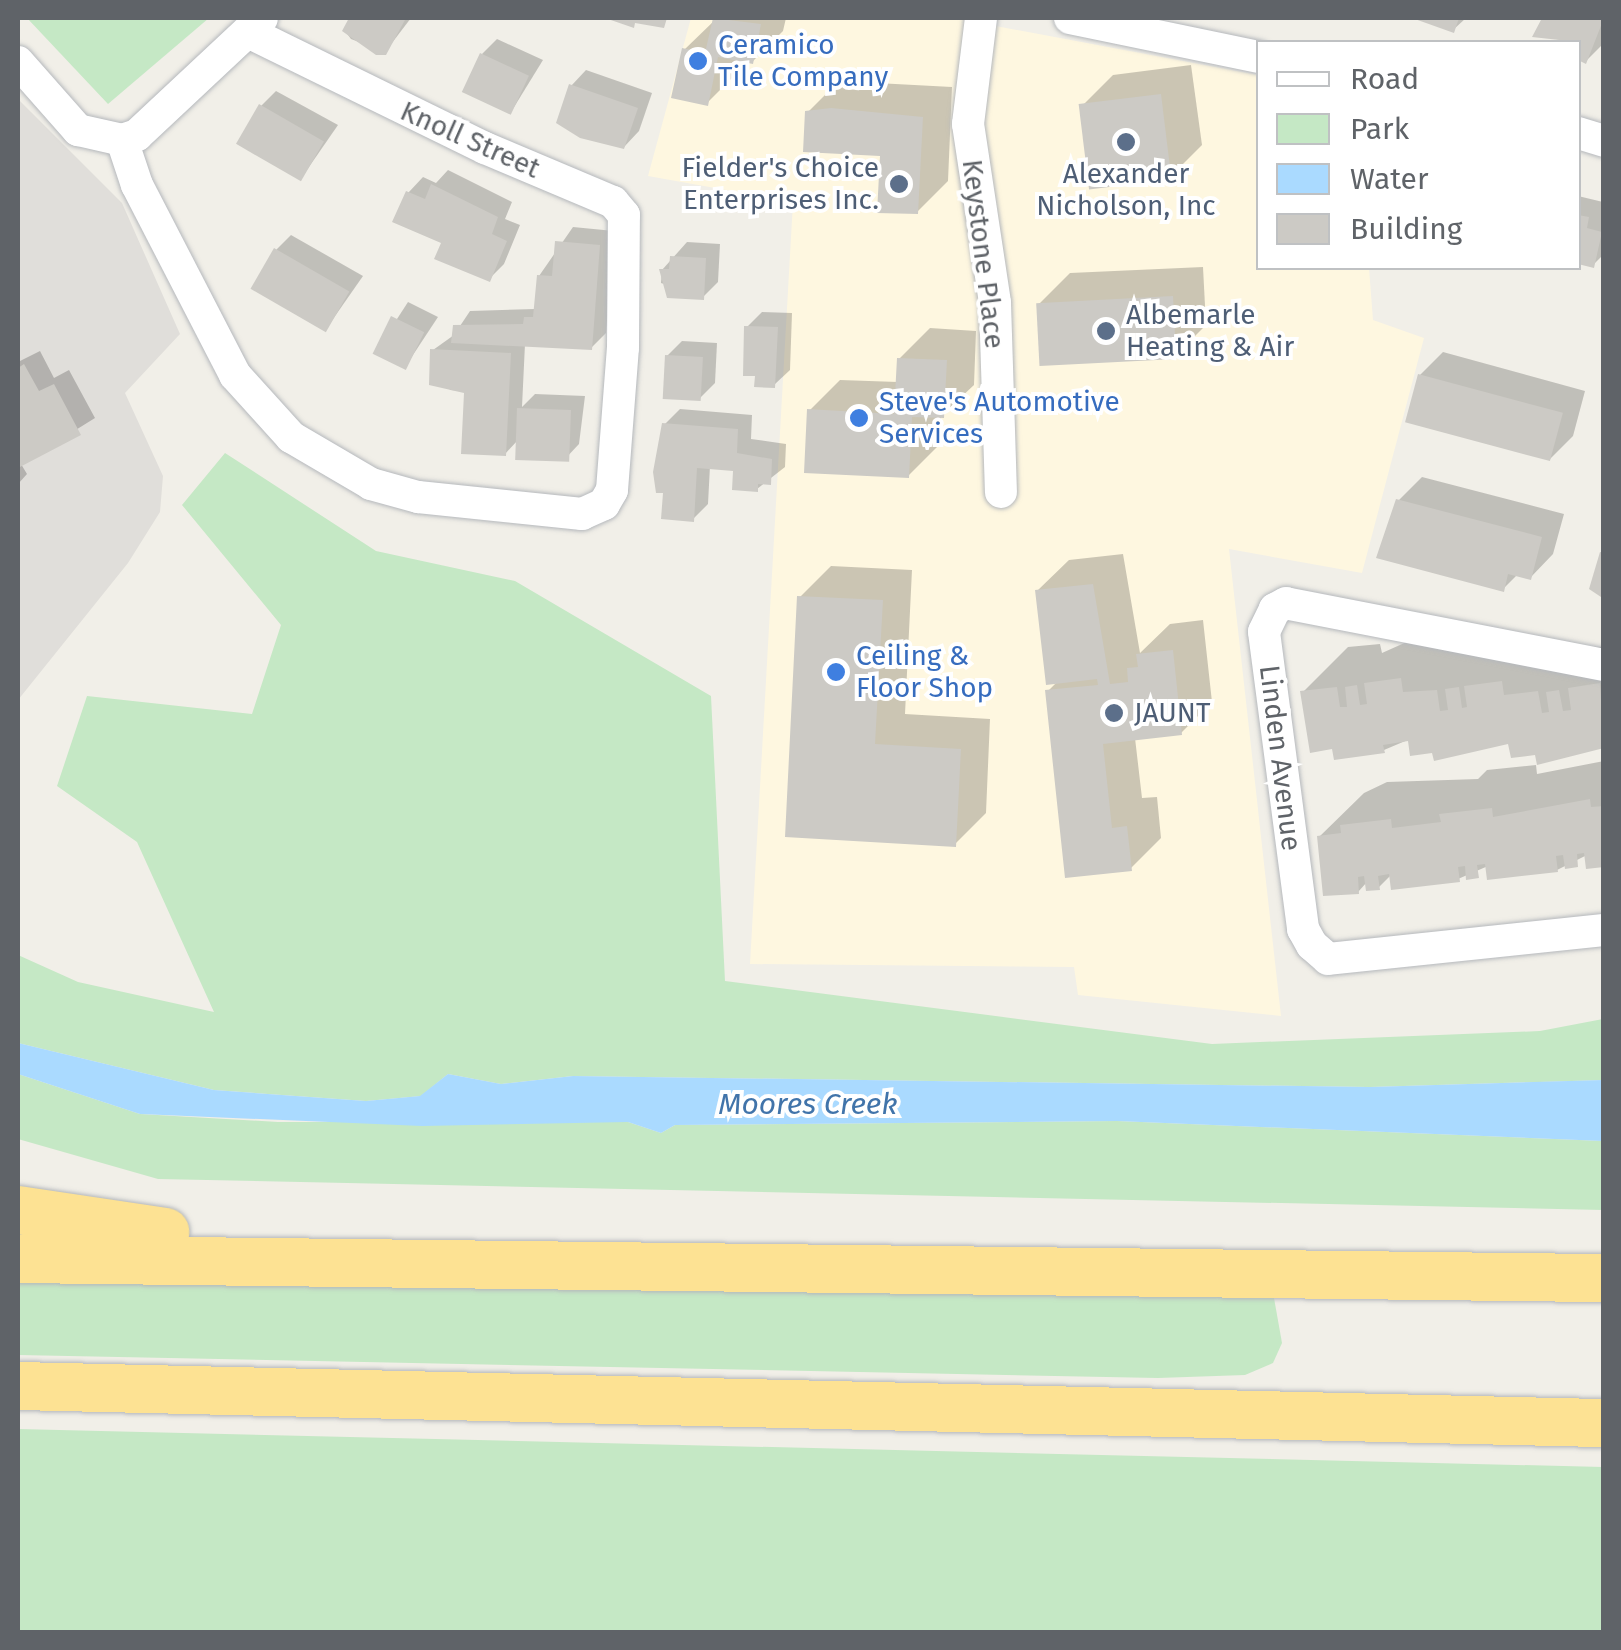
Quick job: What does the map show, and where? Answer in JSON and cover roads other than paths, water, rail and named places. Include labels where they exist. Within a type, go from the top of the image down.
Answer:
[{"type":"highway","points":[[18,1210],[125,1230],[648,1268]]},
{"type":"highway","points":[[18,1258],[1604,1278]]},
{"type":"highway","points":[[18,1386],[1604,1422]]},
{"type":"street","name":"Keystone Place","points":[[981,18],[968,124],[995,303],[1002,492]]},
{"type":"street","points":[[1070,18],[1256,57]]},
{"type":"street","points":[[18,62],[78,130],[122,140],[137,135],[255,24]]},
{"type":"street","name":"Knoll Street","points":[[122,140],[137,185],[234,376],[291,437],[329,464],[418,498],[563,513],[591,512],[612,490],[629,232],[613,202],[468,140],[255,24]]},
{"type":"street","name":"Linden Avenue","points":[[1604,665],[1286,604],[1275,609],[1264,632],[1303,929],[1312,945],[1328,959],[1604,930]]},
{"type":"water","name":"Moores Creek","points":[[18,1043],[214,1090],[366,1101],[420,1096],[448,1074],[501,1084],[573,1076],[1370,1087],[1603,1080],[1603,1141],[1117,1121],[675,1125],[661,1133],[628,1122],[422,1126],[140,1114],[18,1074]]},
{"type":"place","name":"Ceramico Tile Company","points":[[698,61]]},
{"type":"place","name":"Alexander Nicholson, Inc","points":[[1126,142]]},
{"type":"place","name":"Fielder's Choice Enterprises Inc.","points":[[899,184]]},
{"type":"place","name":"Albemarle Heating & Air","points":[[1106,331]]},
{"type":"place","name":"Steve's Automotive Services","points":[[859,418]]},
{"type":"place","name":"Ceiling & Floor Shop","points":[[836,672]]},
{"type":"place","name":"JAUNT","points":[[1114,713]]}]
